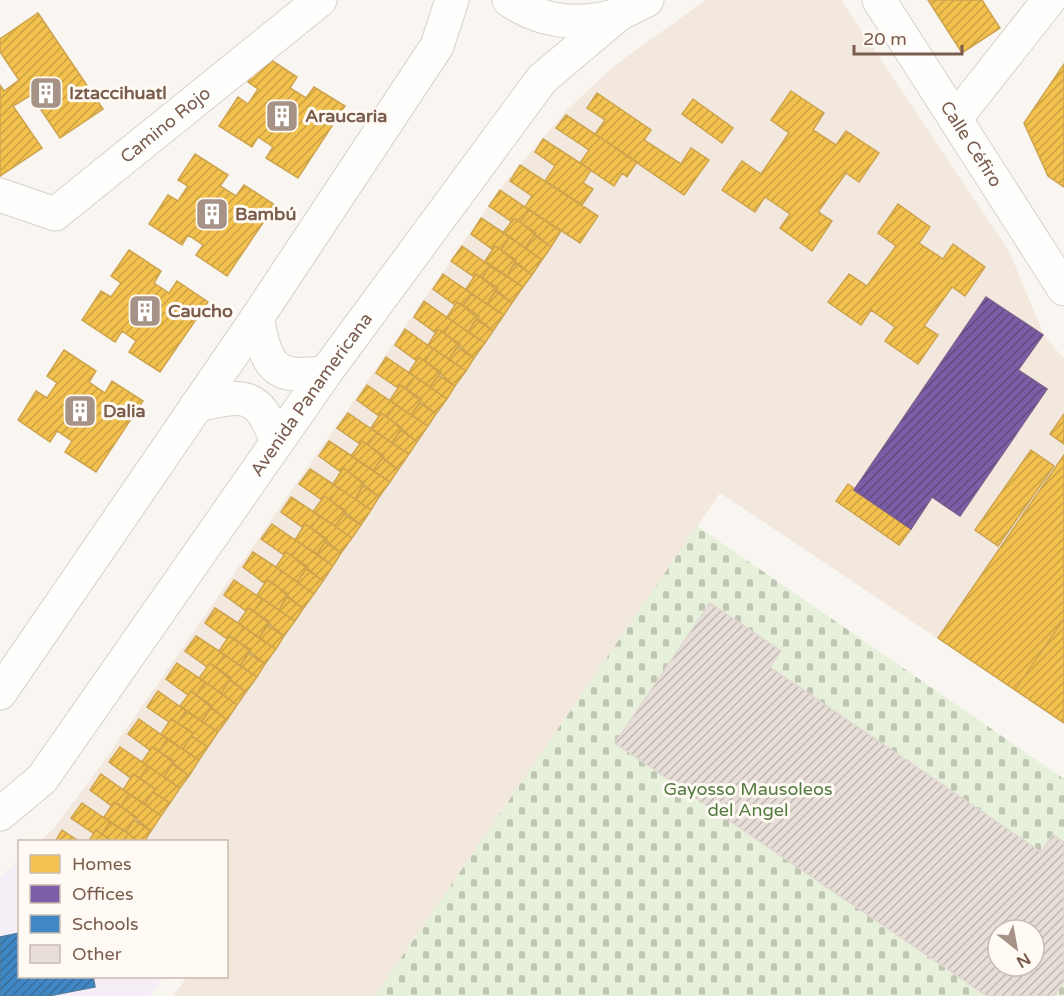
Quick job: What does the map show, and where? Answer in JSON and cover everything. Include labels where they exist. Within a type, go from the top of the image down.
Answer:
[{"type":"street","name":"Camino Rojo","points":[[0,195],[55,214],[320,0]]},
{"type":"street","points":[[0,693],[257,318],[436,46],[452,0]]},
{"type":"street","points":[[508,0],[538,16],[558,21],[599,20],[633,7]]},
{"type":"street","name":"Calle Céfiro","points":[[879,0],[1064,289]]},
{"type":"street","points":[[955,119],[1049,0]]},
{"type":"street","name":"Avenida Panamericana","points":[[0,814],[42,779],[276,441],[542,79],[633,7]]},
{"type":"street","points":[[257,318],[270,362],[284,374],[299,376],[326,372]]},
{"type":"street","points":[[196,406],[228,397],[247,398],[259,406],[269,419],[276,441]]},
{"type":"shaded area","points":[[706,0],[841,0],[1009,251],[1044,335],[1064,359],[1064,723],[720,493],[375,996],[173,996],[186,978],[228,978],[228,840],[42,840],[55,827],[102,764],[506,181],[566,111],[614,66]]},
{"type":"shaded area","points":[[18,861],[18,978],[162,978],[150,996],[0,996],[0,877]]},
{"type":"green space","name":"Gayosso Mausoleos del Angel","points":[[697,526],[1064,779],[1064,996],[375,996]]},
{"type":"building: Homes","points":[[928,0],[982,0],[1000,28],[962,53]]},
{"type":"building: Homes","name":"Iztaccihuatl","points":[[38,13],[103,109],[60,138],[31,95],[13,106],[42,148],[0,176],[0,85],[4,91],[19,80],[0,52],[0,39]]},
{"type":"building: Homes","name":"Araucaria","points":[[265,56],[297,77],[290,88],[306,98],[314,87],[345,106],[298,178],[266,158],[273,147],[258,137],[252,147],[219,126],[238,97],[248,104],[258,89],[248,82]]},
{"type":"building: Homes","points":[[1064,64],[1064,187],[1048,176],[1024,123]]},
{"type":"building: Homes","points":[[791,91],[824,113],[813,130],[836,145],[846,131],[879,153],[859,182],[846,173],[818,212],[832,221],[812,251],[780,228],[790,214],[765,197],[755,212],[722,190],[742,161],[761,174],[789,133],[771,120]]},
{"type":"building: Homes","points":[[597,93],[651,130],[644,140],[681,164],[691,148],[709,160],[684,195],[595,134],[605,120],[587,108]]},
{"type":"building: Homes","points":[[693,99],[733,128],[722,143],[682,114]]},
{"type":"building: Homes","points":[[566,115],[637,162],[627,177],[622,173],[614,186],[580,163],[589,150],[556,128]]},
{"type":"building: Homes","points":[[543,139],[591,170],[583,183],[593,189],[582,205],[545,181],[555,166],[535,152]]},
{"type":"building: Homes","name":"Bambú","points":[[195,154],[228,175],[220,186],[236,196],[244,185],[275,205],[227,276],[196,255],[203,245],[188,235],[182,245],[149,224],[168,195],[178,201],[188,186],[178,180]]},
{"type":"building: Homes","points":[[520,165],[598,216],[580,243],[525,207],[532,196],[510,181]]},
{"type":"building: Homes","points":[[500,190],[529,210],[520,222],[514,218],[512,222],[489,206]]},
{"type":"building: Homes","points":[[898,204],[930,227],[919,243],[943,259],[953,244],[985,267],[965,296],[952,287],[924,326],[938,335],[918,364],[885,341],[895,327],[871,310],[861,325],[828,302],[849,274],[867,286],[896,246],[878,233]]},
{"type":"building: Homes","points":[[529,210],[561,231],[551,247],[520,222]]},
{"type":"building: Homes","points":[[481,218],[510,237],[501,250],[495,246],[492,249],[471,234]]},
{"type":"building: Homes","points":[[514,218],[536,233],[525,248],[503,233]]},
{"type":"building: Homes","points":[[534,235],[551,247],[542,260],[525,248]]},
{"type":"building: Homes","points":[[510,237],[542,260],[532,275],[501,250]]},
{"type":"building: Homes","points":[[462,246],[490,266],[482,278],[476,274],[474,277],[451,261]]},
{"type":"building: Homes","points":[[495,246],[516,260],[507,276],[485,261]]},
{"type":"building: Homes","name":"Caucho","points":[[129,250],[161,271],[154,283],[169,293],[177,281],[208,302],[160,372],[129,352],[136,341],[122,331],[115,342],[82,320],[101,291],[111,297],[121,283],[111,276]]},
{"type":"building: Homes","points":[[515,263],[532,275],[523,287],[507,276]]},
{"type":"building: Homes","points":[[490,266],[523,287],[512,303],[482,278]]},
{"type":"building: Homes","points":[[443,274],[472,294],[463,306],[457,302],[455,305],[433,289]]},
{"type":"building: Homes","points":[[476,274],[498,288],[487,304],[466,289]]},
{"type":"building: Homes","points":[[495,291],[512,303],[504,315],[487,304]]},
{"type":"building: Homes","points":[[472,294],[504,315],[493,331],[463,306]]},
{"type":"building: Homes","points":[[424,301],[452,321],[444,333],[438,329],[436,333],[414,317]]},
{"type":"building: Homes","points":[[457,302],[479,316],[468,332],[447,317]]},
{"type":"building: Homes","points":[[476,319],[493,331],[485,343],[468,332]]},
{"type":"building: Homes","points":[[452,321],[485,343],[474,358],[444,333]]},
{"type":"building: Homes","points":[[405,329],[433,349],[425,361],[419,357],[417,361],[395,345]]},
{"type":"building: Homes","points":[[438,329],[460,344],[449,359],[428,345]]},
{"type":"building: Homes","points":[[457,347],[474,358],[466,371],[449,359]]},
{"type":"building: Homes","points":[[433,349],[466,371],[455,386],[425,361]]},
{"type":"building: Homes","name":"Dalia","points":[[64,350],[96,371],[89,382],[105,393],[112,381],[143,401],[96,472],[65,452],[72,441],[57,431],[50,442],[18,420],[36,391],[47,398],[57,383],[47,376]]},
{"type":"building: Homes","points":[[386,357],[415,377],[406,389],[400,385],[398,388],[376,373]]},
{"type":"building: Homes","points":[[419,357],[441,372],[430,387],[409,372]]},
{"type":"building: Homes","points":[[438,375],[455,386],[447,399],[430,387]]},
{"type":"building: Homes","points":[[415,377],[447,399],[436,414],[406,389]]},
{"type":"building: Homes","points":[[367,385],[396,405],[387,417],[381,413],[379,416],[357,400]]},
{"type":"building: Homes","points":[[400,385],[422,399],[411,415],[390,400]]},
{"type":"building: Homes","points":[[420,403],[436,414],[428,426],[411,415]]},
{"type":"building: Homes","points":[[396,405],[428,426],[417,442],[387,417]]},
{"type":"building: Homes","points":[[348,413],[377,433],[368,445],[362,441],[360,444],[337,428]]},
{"type":"building: Homes","points":[[381,413],[402,428],[392,443],[371,428]]},
{"type":"building: Homes","points":[[1064,414],[1064,444],[1050,434]]},
{"type":"building: Homes","points":[[401,430],[417,442],[409,454],[392,443]]},
{"type":"building: Homes","points":[[377,433],[409,454],[398,470],[368,445]]},
{"type":"building: Homes","points":[[329,441],[358,460],[349,472],[343,468],[341,472],[319,456]]},
{"type":"building: Homes","points":[[362,441],[384,456],[373,471],[351,456]]},
{"type":"building: Homes","points":[[1031,450],[1054,466],[998,546],[975,530]]},
{"type":"building: Homes","points":[[1064,455],[1064,619],[1015,690],[938,638]]},
{"type":"building: Homes","points":[[382,458],[398,470],[390,482],[373,471]]},
{"type":"building: Homes","points":[[358,460],[390,482],[379,497],[349,472]]},
{"type":"building: Homes","points":[[343,468],[364,483],[355,499],[333,484]]},
{"type":"building: Homes","points":[[310,469],[339,488],[330,500],[324,496],[322,500],[299,484]]},
{"type":"building: Homes","points":[[848,484],[911,529],[899,545],[836,501]]},
{"type":"building: Homes","points":[[363,486],[379,497],[371,510],[355,499]]},
{"type":"building: Homes","points":[[339,488],[371,510],[361,525],[330,500]]},
{"type":"building: Homes","points":[[324,496],[346,511],[335,526],[313,512]]},
{"type":"building: Homes","points":[[291,497],[320,516],[311,528],[305,524],[302,527],[281,512]]},
{"type":"building: Homes","points":[[344,514],[361,525],[352,538],[335,526]]},
{"type":"building: Homes","points":[[320,516],[352,538],[341,553],[311,528]]},
{"type":"building: Homes","points":[[272,524],[301,544],[292,556],[286,552],[284,555],[261,539]]},
{"type":"building: Homes","points":[[305,524],[327,539],[317,554],[295,540]]},
{"type":"building: Homes","points":[[325,542],[341,553],[333,566],[317,554]]},
{"type":"building: Homes","points":[[301,544],[333,566],[323,581],[292,556]]},
{"type":"building: Homes","points":[[253,552],[282,571],[273,583],[267,580],[264,583],[243,567]]},
{"type":"building: Homes","points":[[286,552],[308,567],[297,582],[276,567]]},
{"type":"building: Homes","points":[[306,569],[323,581],[314,594],[297,582]]},
{"type":"building: Homes","points":[[282,571],[314,594],[303,609],[273,583]]},
{"type":"building: Homes","points":[[234,580],[262,599],[254,611],[248,608],[246,611],[224,595]]},
{"type":"building: Homes","points":[[267,580],[288,594],[279,610],[257,595]]},
{"type":"building: Homes","points":[[287,597],[303,609],[295,621],[279,610]]},
{"type":"building: Homes","points":[[262,599],[295,621],[284,636],[254,611]]},
{"type":"building: Homes","points":[[215,608],[244,627],[235,639],[229,636],[227,639],[205,623]]},
{"type":"building: Homes","points":[[248,608],[270,622],[259,638],[238,623]]},
{"type":"building: Homes","points":[[1064,619],[1064,723],[1015,690]]},
{"type":"building: Homes","points":[[267,625],[284,636],[276,649],[259,638]]},
{"type":"building: Homes","points":[[244,627],[276,649],[265,664],[235,639]]},
{"type":"building: Homes","points":[[196,636],[225,655],[215,667],[210,663],[207,667],[185,651]]},
{"type":"building: Homes","points":[[229,636],[251,650],[240,666],[219,651]]},
{"type":"building: Homes","points":[[248,653],[265,664],[257,677],[240,666]]},
{"type":"building: Homes","points":[[225,655],[257,677],[246,692],[215,667]]},
{"type":"building: Homes","points":[[177,663],[205,682],[196,695],[191,691],[188,695],[166,679]]},
{"type":"building: Homes","points":[[210,663],[231,678],[221,693],[199,678]]},
{"type":"building: Homes","points":[[229,680],[246,692],[237,705],[221,693]]},
{"type":"building: Homes","points":[[205,682],[237,705],[227,720],[196,695]]},
{"type":"building: Homes","points":[[158,691],[186,711],[177,723],[171,719],[169,722],[147,707]]},
{"type":"building: Homes","points":[[191,691],[212,706],[202,721],[180,706]]},
{"type":"building: Homes","points":[[211,708],[227,720],[218,732],[202,721]]},
{"type":"building: Homes","points":[[186,711],[218,732],[208,747],[191,736],[193,733],[177,723]]},
{"type":"building: Homes","points":[[139,719],[167,739],[159,751],[152,747],[150,750],[128,734]]},
{"type":"building: Homes","points":[[171,719],[193,733],[183,749],[161,734]]},
{"type":"building: Homes","points":[[191,736],[208,747],[199,760],[183,749]]},
{"type":"building: Homes","points":[[167,739],[199,760],[189,776],[159,751]]},
{"type":"building: Homes","points":[[120,747],[148,766],[140,778],[133,774],[131,778],[109,762]]},
{"type":"building: Homes","points":[[152,747],[174,761],[164,777],[142,762]]},
{"type":"building: Homes","points":[[172,764],[189,776],[180,788],[164,777]]},
{"type":"building: Homes","points":[[148,766],[180,788],[170,803],[153,792],[155,789],[140,778]]},
{"type":"building: Homes","points":[[101,774],[129,794],[121,806],[114,802],[112,806],[90,790]]},
{"type":"building: Homes","points":[[133,774],[155,789],[145,804],[123,790]]},
{"type":"building: Homes","points":[[153,792],[170,803],[161,816],[145,804]]},
{"type":"building: Homes","points":[[129,794],[161,816],[151,831],[121,806]]},
{"type":"building: Homes","points":[[114,802],[136,817],[126,832],[104,817]]},
{"type":"building: Homes","points":[[82,803],[110,822],[102,834],[96,830],[93,833],[71,818]]},
{"type":"building: Homes","points":[[134,820],[151,831],[145,840],[136,840],[126,832]]},
{"type":"building: Homes","points":[[110,822],[136,840],[110,840],[102,834]]},
{"type":"building: Homes","points":[[62,830],[77,840],[56,840]]},
{"type":"building: Homes","points":[[96,830],[110,840],[89,840]]},
{"type":"building: Offices","points":[[986,297],[1043,335],[1018,370],[1047,389],[960,516],[932,497],[911,529],[854,490]]},
{"type":"building: Schools","points":[[18,933],[18,978],[93,978],[95,987],[48,996],[0,996],[0,937]]},
{"type":"building: Other","points":[[710,603],[781,651],[770,667],[1041,852],[1053,835],[1064,842],[1064,981],[1054,996],[987,996],[615,743]]},
{"type":"place","name":"Iztaccihuatl","points":[[46,93]]},
{"type":"place","name":"Araucaria","points":[[282,116]]},
{"type":"place","name":"Bambú","points":[[212,214]]},
{"type":"place","name":"Caucho","points":[[145,311]]},
{"type":"place","name":"Dalia","points":[[80,411]]}]
